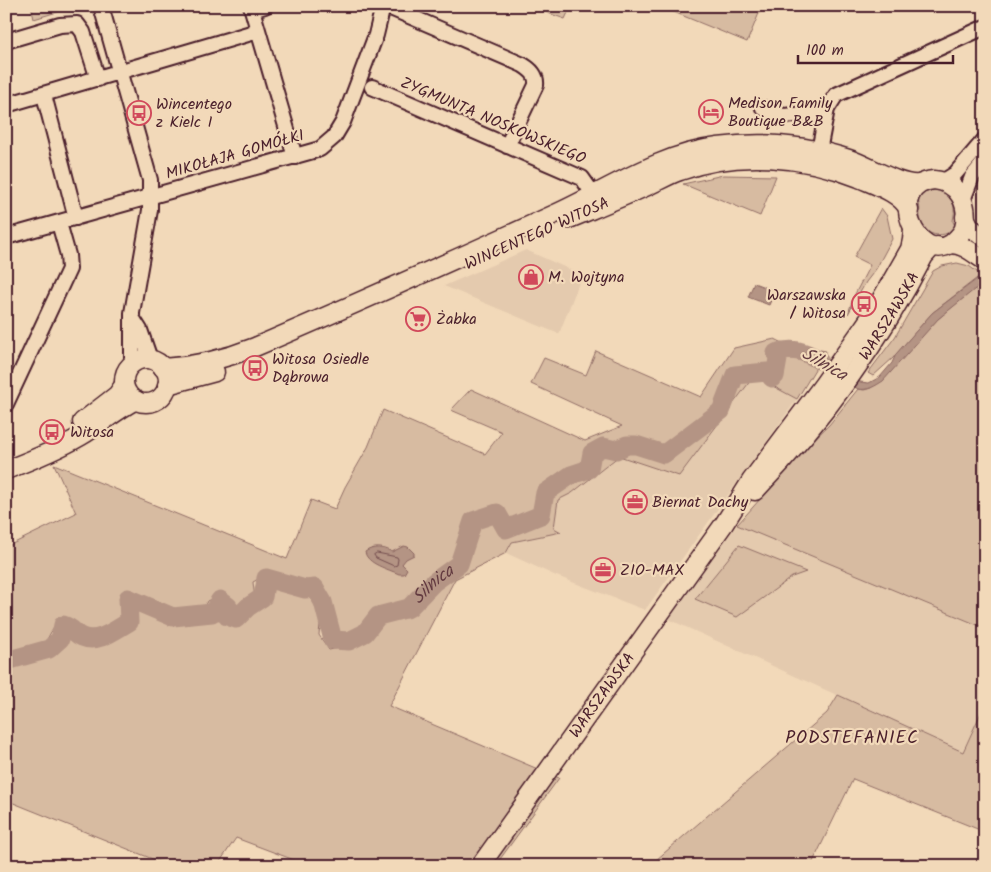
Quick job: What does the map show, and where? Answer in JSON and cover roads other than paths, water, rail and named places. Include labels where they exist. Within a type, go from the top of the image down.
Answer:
[{"type":"main road","name":"WINCENTEGO WITOSA","points":[[157,363],[182,367],[222,359],[255,347],[540,221],[654,166],[699,150],[718,147],[779,145],[819,151],[857,162],[905,183],[919,184]]},
{"type":"main road","name":"WINCENTEGO WITOSA","points":[[167,385],[226,369],[259,357],[680,171],[701,165],[726,160],[752,159],[816,164],[868,182],[901,200],[909,210]]},
{"type":"main road","points":[[985,239],[970,227],[958,191],[944,181],[934,180],[919,184],[909,198],[909,210],[913,229],[923,240],[931,245],[957,244],[963,246],[985,261]]},
{"type":"main road","points":[[944,245],[962,232],[964,228],[964,208]]},
{"type":"main road","name":"WARSZAWSKA","points":[[851,361],[874,312],[910,249],[913,229]]},
{"type":"main road","name":"WARSZAWSKA","points":[[480,866],[724,524],[797,445],[830,390],[851,361],[888,321],[924,256],[931,248],[944,245]]},
{"type":"main road","points":[[141,359],[157,363],[167,376],[165,391],[157,399],[147,402],[136,400],[128,394],[124,385],[127,369],[132,363],[141,359]]},
{"type":"main road","points":[[6,458],[73,428],[102,408],[121,391],[124,385]]},
{"type":"main road","points":[[6,470],[52,452],[73,441],[124,406],[136,400]]},
{"type":"street","points":[[101,6],[150,180],[151,196],[132,313],[132,363]]},
{"type":"street","points":[[385,6],[514,61],[533,72],[536,85],[508,146]]},
{"type":"street","name":"MIKOŁAJA GOMÓŁKI","points":[[6,237],[294,157],[320,148],[328,143],[338,131],[376,35],[385,6]]},
{"type":"street","points":[[256,7],[258,31],[294,157]]},
{"type":"street","points":[[6,41],[60,25],[77,24],[83,32],[98,79]]},
{"type":"street","points":[[819,151],[825,117],[833,98],[840,92],[985,27]]},
{"type":"street","points":[[6,105],[258,31]]},
{"type":"street","name":"ZYGMUNTA NOSKOWSKIEGO","points":[[372,87],[582,178],[594,195]]},
{"type":"street","points":[[44,95],[76,218]]},
{"type":"street","points":[[763,108],[783,116],[808,114],[825,117]]},
{"type":"street","points":[[944,181],[955,174],[985,140]]},
{"type":"street","points":[[964,208],[969,182],[985,161]]},
{"type":"street","points":[[6,404],[69,268],[68,255],[59,223]]},
{"type":"street","points":[[133,319],[157,363]]},
{"type":"water","points":[[985,273],[985,281],[938,319],[883,381],[871,388],[858,389],[812,361],[794,353],[797,347],[812,353],[860,382],[869,383],[880,377],[892,363],[896,354],[932,313]]},
{"type":"water","points":[[754,283],[775,291],[769,305],[748,297]]},
{"type":"water","points":[[404,546],[408,547],[414,555],[406,559],[402,564],[407,569],[404,574],[399,574],[374,563],[365,552],[378,548],[392,552]]},
{"type":"waterway","name":"Silnica","points":[[6,661],[49,649],[60,639],[63,625],[79,636],[88,639],[94,639],[112,632],[129,622],[128,598],[173,617],[212,613],[220,600],[228,606],[227,616],[236,619],[248,607],[263,597],[266,578],[305,589],[315,588],[323,602],[333,640],[349,641],[365,633],[378,616],[409,608],[434,582],[459,564],[473,521],[497,513],[506,529],[541,515],[545,493],[571,475],[589,469],[592,453],[603,447],[616,450],[627,445],[636,445],[664,454],[721,411],[735,375],[767,372],[772,378],[775,376],[778,359],[776,353],[793,350],[808,354],[819,360]]},
{"type":"place","name":"Medison Family Boutique B&B","points":[[711,112]]},
{"type":"place","name":"Wincentego z Kielc I","points":[[139,113]]},
{"type":"place","name":"M. Wojtyna","points":[[531,277]]},
{"type":"place","name":"Warszawska / Witosa","points":[[864,304]]},
{"type":"place","name":"Żabka","points":[[418,319]]},
{"type":"place","name":"Witosa Osiedle Dąbrowa","points":[[255,368]]},
{"type":"place","name":"Witosa","points":[[52,432]]},
{"type":"place","name":"Biernat Dachy","points":[[635,502]]},
{"type":"place","name":"ZIO-MAX","points":[[603,570]]},
{"type":"district","name":"PODSTEFANIEC","points":[[852,738]]}]
